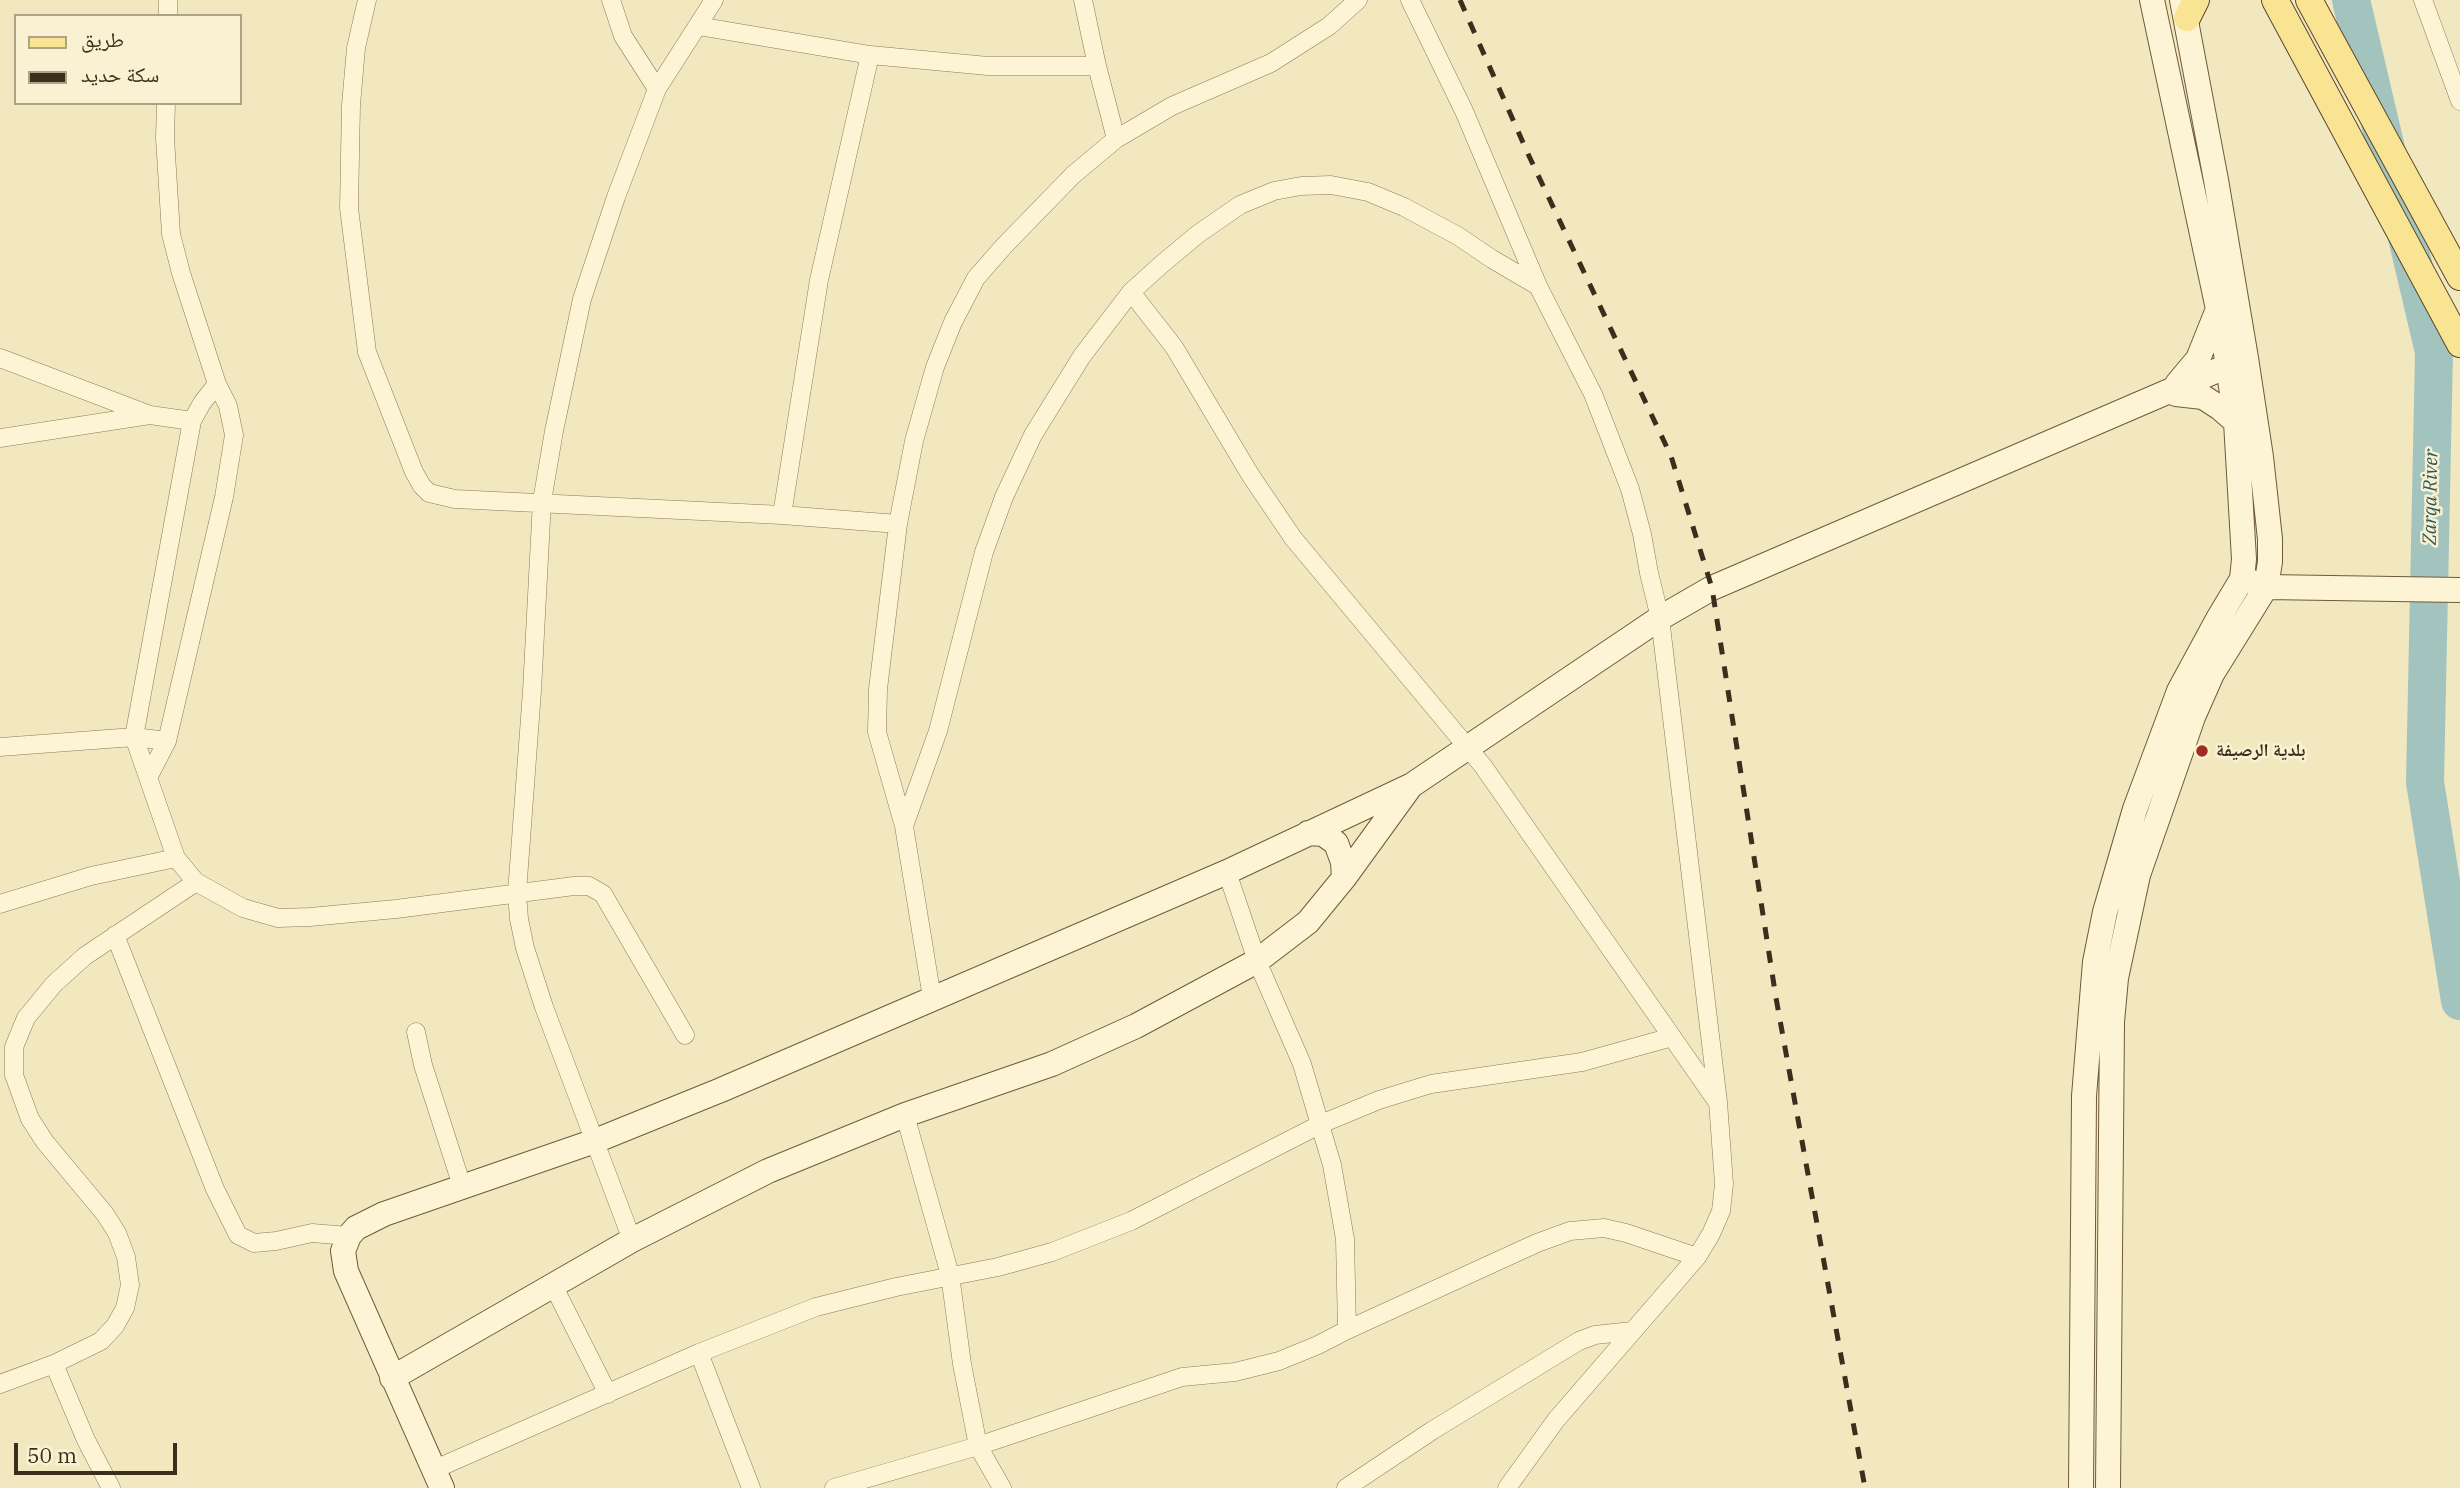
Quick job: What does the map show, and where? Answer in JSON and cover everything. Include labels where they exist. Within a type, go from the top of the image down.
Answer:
[{"type":"main road","points":[[2275,0],[2460,344]]},
{"type":"main road","points":[[2309,0],[2460,277]]},
{"type":"street","points":[[367,0],[356,48],[351,105],[349,208],[366,352],[414,472],[429,493],[455,499],[542,501],[898,524]]},
{"type":"street","points":[[611,0],[623,36],[657,89]]},
{"type":"street","points":[[632,1240],[544,1007],[525,948],[517,893],[533,691],[542,501],[582,299],[616,197],[657,89],[714,0]]},
{"type":"street","points":[[1083,0],[1116,139]]},
{"type":"street","points":[[932,998],[904,826],[886,771],[877,732],[878,689],[898,524],[914,441],[935,367],[953,322],[976,278],[1035,211],[1116,139],[1172,106],[1271,63],[1329,26],[1358,0]]},
{"type":"street","points":[[1410,0],[1464,111],[1538,286],[1593,394],[1630,489],[1661,618],[1718,1102],[1724,1184],[1721,1211],[1697,1257],[1556,1420],[1507,1488]]},
{"type":"street","points":[[2108,1488],[2112,1022],[2116,978],[2138,875],[2193,717],[2212,674],[2266,587],[2270,562],[2261,457],[2238,366],[2218,309],[2152,0]]},
{"type":"street","points":[[2423,0],[2460,101]]},
{"type":"street","points":[[2081,1488],[2084,1096],[2095,962],[2105,912],[2135,809],[2179,691],[2242,579],[2244,559],[2236,422],[2238,366],[2188,6]]},
{"type":"street","points":[[698,26],[870,55],[988,66],[1097,65]]},
{"type":"street","points":[[782,515],[819,281],[870,55]]},
{"type":"street","points":[[149,776],[167,741],[224,497],[234,435],[228,406],[217,384],[181,273],[172,234],[165,138],[166,105]]},
{"type":"street","points":[[904,826],[938,731],[984,552],[1004,497],[1033,435],[1082,356],[1131,292],[1198,234],[1240,205],[1274,191],[1301,186],[1331,185],[1368,192],[1404,207],[1458,236],[1538,286]]},
{"type":"street","points":[[1131,292],[1174,347],[1251,476],[1293,538],[1483,766],[1718,1102]]},
{"type":"street","points":[[2172,392],[2199,359],[2218,309]]},
{"type":"street","points":[[0,358],[150,415],[192,421]]},
{"type":"street","points":[[1672,1037],[1582,1062],[1432,1084],[1379,1100],[1321,1124],[1131,1221],[1052,1252],[998,1267],[950,1275],[816,1307],[699,1353],[608,1394],[438,1479],[346,1271],[343,1251],[349,1236],[356,1228],[384,1213],[595,1141],[722,1090],[1227,872],[1412,785],[1661,618],[1734,577],[2238,366]]},
{"type":"street","points":[[217,384],[192,421],[134,737],[176,858],[197,882],[243,908],[278,918],[310,918],[396,909],[583,886],[597,889],[603,894],[685,1035]]},
{"type":"street","points":[[2172,392],[2203,397],[2236,422]]},
{"type":"street","points":[[0,438],[150,415]]},
{"type":"street","points":[[2242,579],[2266,587],[2460,590]]},
{"type":"street","points":[[0,747],[134,737],[167,741]]},
{"type":"street","points":[[392,1378],[632,1240],[768,1171],[905,1115],[1052,1064],[1136,1026],[1256,961],[1308,922],[1412,785]]},
{"type":"street","points":[[1308,833],[1323,834],[1336,843],[1343,862],[1344,878]]},
{"type":"street","points":[[0,904],[91,876],[176,858]]},
{"type":"street","points":[[1227,872],[1256,961],[1302,1063],[1321,1124],[1340,1203],[1345,1238],[1347,1330]]},
{"type":"street","points":[[0,1384],[54,1364],[101,1341],[125,1308],[130,1285],[126,1257],[117,1233],[30,1119],[14,1075],[14,1047],[26,1018],[54,984],[85,956],[197,882]]},
{"type":"street","points":[[116,935],[215,1189],[238,1235],[254,1243],[312,1233],[349,1236]]},
{"type":"street","points":[[416,1032],[423,1065],[462,1186]]},
{"type":"street","points":[[2084,1096],[2112,1097]]},
{"type":"street","points":[[905,1115],[950,1275],[962,1364],[978,1446],[1002,1488]]},
{"type":"street","points":[[834,1488],[978,1446],[1182,1377],[1235,1372],[1279,1361],[1537,1243],[1570,1231],[1604,1228],[1697,1257]]},
{"type":"street","points":[[553,1285],[608,1394]]},
{"type":"street","points":[[1346,1488],[1391,1457],[1579,1341],[1595,1335],[1632,1331]]},
{"type":"street","points":[[699,1353],[751,1488]]},
{"type":"street","points":[[54,1364],[108,1487]]},
{"type":"waterway","name":"Zarqa River","points":[[2351,0],[2434,352],[2425,782],[2460,1001]]},
{"type":"railway","points":[[1460,0],[1529,156],[1671,456],[1712,588],[1776,998],[1865,1488]]},
{"type":"place","name":"بلدية الرصيفة","points":[[2202,751]]}]
